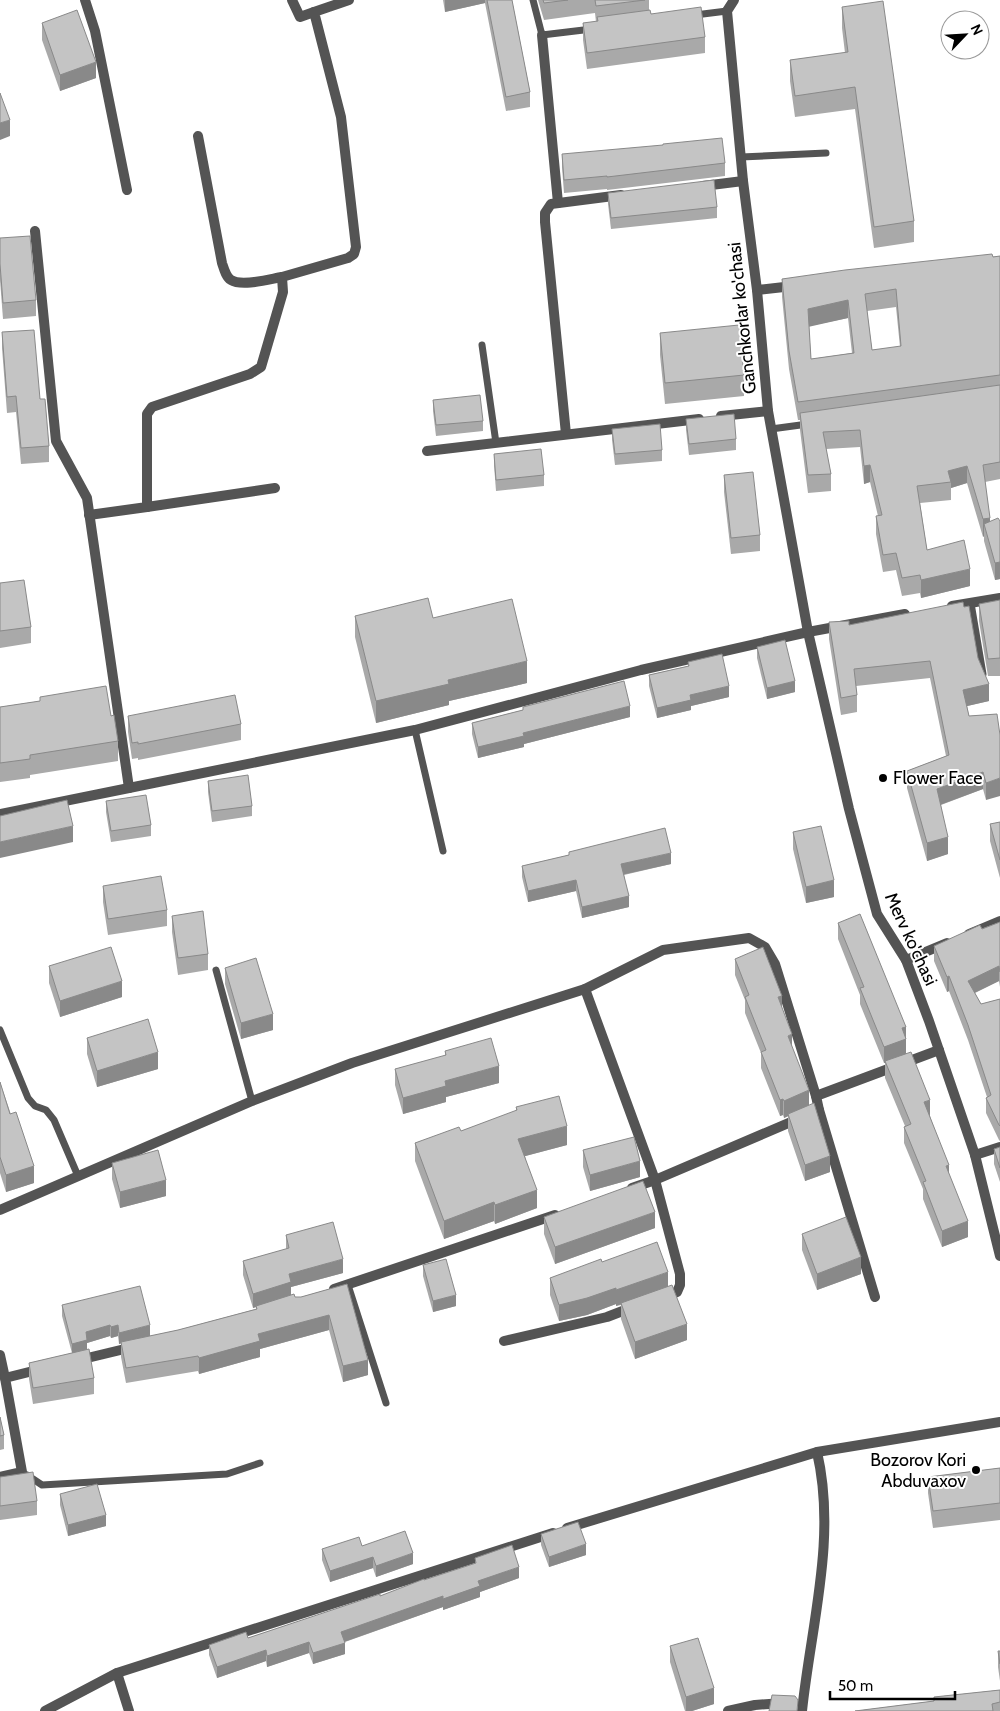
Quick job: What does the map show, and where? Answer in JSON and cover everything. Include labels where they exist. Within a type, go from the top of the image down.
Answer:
[{"type":"street","points":[[85,0],[95,31],[127,190]]},
{"type":"street","points":[[292,0],[300,17],[348,0]]},
{"type":"street","points":[[727,11],[734,0]]},
{"type":"street","name":"Ganchkorlar ko'chasi","points":[[727,11],[768,411],[808,632]]},
{"type":"street","points":[[198,136],[222,263],[225,273],[232,281],[243,283],[282,277],[348,258],[354,254],[356,247],[341,117],[314,12]]},
{"type":"street","points":[[542,35],[558,203]]},
{"type":"street","points":[[694,186],[743,181]]},
{"type":"street","points":[[566,434],[544,222],[545,212],[551,204],[636,193]]},
{"type":"street","points":[[35,231],[56,440],[87,498],[129,788]]},
{"type":"street","points":[[147,506],[147,414],[152,407],[250,374],[261,367],[283,292],[282,277]]},
{"type":"street","points":[[757,290],[805,284]]},
{"type":"street","points":[[427,451],[768,411]]},
{"type":"street","points":[[89,515],[275,488]]},
{"type":"street","points":[[941,608],[1000,598]]},
{"type":"street","points":[[0,814],[415,730],[641,670],[808,632],[912,613]]},
{"type":"street","name":"Merv ko'chasi","points":[[808,632],[849,810],[877,914],[906,960],[939,1050],[975,1155],[1000,1256]]},
{"type":"street","points":[[906,960],[1000,921]]},
{"type":"street","points":[[0,1210],[252,1101],[352,1063],[584,989],[663,950],[749,938],[765,947],[775,964],[875,1297]]},
{"type":"street","points":[[504,1341],[607,1317],[676,1292],[680,1279],[655,1180],[584,989]]},
{"type":"street","points":[[816,1096],[939,1050]]},
{"type":"street","points":[[618,1193],[655,1180],[819,1110]]},
{"type":"street","points":[[975,1155],[1000,1147]]},
{"type":"street","points":[[320,1294],[562,1212]]},
{"type":"street","points":[[67,1363],[142,1345]]},
{"type":"street","points":[[0,1355],[22,1472],[0,1477]]},
{"type":"street","points":[[5,1378],[49,1367]]},
{"type":"street","points":[[45,1711],[117,1673],[510,1546],[817,1452],[1000,1422]]},
{"type":"street","points":[[728,1711],[755,1705],[803,1706],[824,1557],[823,1477],[817,1452]]},
{"type":"street","points":[[117,1673],[129,1711]]},
{"type":"lane","points":[[533,0],[542,35],[600,28]]},
{"type":"lane","points":[[688,16],[727,11]]},
{"type":"lane","points":[[741,157],[826,153]]},
{"type":"lane","points":[[482,345],[496,443]]},
{"type":"lane","points":[[771,429],[819,422]]},
{"type":"lane","points":[[971,603],[983,674]]},
{"type":"lane","points":[[415,730],[443,851]]},
{"type":"lane","points":[[216,970],[252,1101]]},
{"type":"lane","points":[[0,1030],[28,1098],[35,1106],[46,1110],[54,1120],[78,1176]]},
{"type":"lane","points":[[348,1285],[386,1403]]},
{"type":"lane","points":[[22,1472],[42,1485],[227,1474],[260,1463]]},
{"type":"building","points":[[487,0],[512,0],[530,92],[506,97]]},
{"type":"building","points":[[543,0],[568,0],[544,3]]},
{"type":"building","points":[[595,0],[645,0],[596,6]]},
{"type":"building","points":[[883,1],[914,221],[874,227],[855,87],[795,96],[790,60],[848,52],[842,7]]},
{"type":"building","points":[[701,7],[705,37],[587,53],[583,23],[598,21],[597,17],[650,10],[651,14]]},
{"type":"building","points":[[77,10],[96,62],[60,75],[42,23]]},
{"type":"building","points":[[0,93],[10,120],[0,123]]},
{"type":"building","points":[[722,138],[725,163],[607,177],[564,180],[562,154]]},
{"type":"building","points":[[714,180],[717,207],[611,218],[608,193]]},
{"type":"building","points":[[30,236],[36,300],[3,303],[0,238]]},
{"type":"building","points":[[992,254],[993,257],[1000,256],[1000,375],[798,402],[789,351],[782,279]],"holes":[[[896,289],[901,346],[872,350],[865,294]],[[848,300],[854,353],[811,359],[808,309]]]},
{"type":"building","points":[[739,325],[744,375],[665,383],[660,333]]},
{"type":"building","points":[[34,330],[40,399],[45,399],[49,446],[21,448],[16,396],[7,397],[2,332]]},
{"type":"building","points":[[1000,385],[1000,462],[983,465],[990,518],[983,519],[967,466],[948,471],[951,482],[917,486],[927,550],[964,540],[970,569],[921,580],[920,575],[902,578],[896,553],[883,555],[876,516],[882,515],[870,465],[864,466],[860,430],[823,432],[831,474],[808,475],[800,413]]},
{"type":"building","points":[[480,395],[483,421],[436,425],[433,400]]},
{"type":"building","points":[[734,414],[736,439],[689,444],[686,419]]},
{"type":"building","points":[[660,424],[662,450],[615,454],[612,429]]},
{"type":"building","points":[[541,449],[544,475],[496,480],[494,454]]},
{"type":"building","points":[[753,472],[760,535],[731,538],[724,475]]},
{"type":"building","points":[[998,518],[1000,521],[1000,562],[995,563],[984,524]]},
{"type":"building","points":[[24,580],[31,627],[0,631],[0,583]]},
{"type":"building","points":[[428,598],[433,618],[512,599],[527,661],[448,680],[449,684],[376,701],[355,616]]},
{"type":"building","points":[[1000,600],[1000,658],[988,659],[979,604]]},
{"type":"building","points":[[963,602],[964,607],[969,606],[978,658],[989,684],[963,690],[969,716],[997,714],[1000,735],[1000,778],[986,783],[983,772],[937,789],[948,837],[927,843],[907,771],[949,755],[930,661],[854,669],[857,695],[841,698],[829,622],[849,621],[849,625]]},
{"type":"building","points":[[785,640],[795,681],[767,688],[757,647]]},
{"type":"building","points":[[722,654],[729,686],[690,695],[691,700],[657,708],[649,675],[689,666],[688,662]]},
{"type":"building","points":[[624,681],[630,706],[523,733],[524,736],[478,747],[472,723],[523,710],[523,707]]},
{"type":"building","points":[[106,686],[111,716],[114,715],[118,741],[30,755],[30,759],[0,763],[0,707],[40,701],[40,697]]},
{"type":"building","points":[[235,695],[241,724],[138,744],[138,742],[132,743],[128,716]]},
{"type":"building","points":[[248,775],[252,806],[212,811],[208,781]]},
{"type":"building","points":[[146,795],[151,825],[111,831],[106,801]]},
{"type":"building","points":[[67,800],[73,826],[0,842],[0,816]]},
{"type":"building","points":[[1000,822],[1000,860],[990,824]]},
{"type":"building","points":[[821,826],[834,880],[806,887],[793,832]]},
{"type":"building","points":[[665,828],[671,853],[621,864],[629,896],[582,907],[576,880],[528,891],[522,866]]},
{"type":"building","points":[[161,876],[167,910],[108,919],[103,886]]},
{"type":"building","points":[[203,911],[208,954],[178,958],[172,916]]},
{"type":"building","points":[[860,914],[906,1027],[902,1028],[906,1039],[884,1047],[860,988],[864,987],[838,923]]},
{"type":"building","points":[[1000,922],[1000,972],[999,966],[968,981],[981,1004],[1000,999],[1000,1126],[986,1098],[991,1095],[968,1025],[949,976],[947,977],[934,946],[980,925],[982,929]]},
{"type":"building","points":[[111,947],[122,981],[60,1001],[49,966]]},
{"type":"building","points":[[763,947],[782,996],[778,997],[792,1034],[788,1036],[809,1090],[784,1101],[783,1099],[780,1100],[761,1052],[766,1050],[745,997],[749,995],[735,959]]},
{"type":"building","points":[[256,958],[273,1014],[241,1023],[225,968]]},
{"type":"building","points":[[148,1019],[158,1052],[97,1071],[87,1038]]},
{"type":"building","points":[[491,1038],[499,1066],[445,1081],[446,1086],[403,1098],[395,1069],[446,1055],[445,1051]]},
{"type":"building","points":[[911,1052],[930,1100],[924,1102],[949,1165],[946,1166],[968,1221],[942,1231],[923,1182],[926,1181],[904,1127],[911,1124],[885,1061]]},
{"type":"building","points":[[0,1082],[10,1114],[16,1112],[34,1166],[6,1175],[0,1157]]},
{"type":"building","points":[[559,1096],[567,1126],[518,1139],[537,1190],[495,1205],[494,1202],[444,1221],[415,1143],[459,1127],[461,1131],[517,1110],[516,1107]]},
{"type":"building","points":[[814,1103],[830,1156],[805,1165],[788,1114]]},
{"type":"building","points":[[634,1137],[640,1161],[590,1175],[583,1150]]},
{"type":"building","points":[[1000,1147],[1000,1168],[994,1149]]},
{"type":"building","points":[[158,1150],[166,1180],[120,1192],[112,1163]]},
{"type":"building","points":[[643,1181],[655,1212],[555,1247],[544,1217]]},
{"type":"building","points":[[846,1217],[861,1257],[817,1274],[802,1234]]},
{"type":"building","points":[[333,1222],[343,1259],[289,1274],[291,1282],[253,1294],[243,1261],[289,1248],[286,1235]]},
{"type":"building","points":[[657,1242],[668,1272],[616,1290],[616,1288],[559,1305],[550,1278],[601,1259],[602,1262]]},
{"type":"building","points":[[446,1259],[456,1295],[433,1301],[423,1265]]},
{"type":"building","points":[[347,1284],[368,1360],[343,1366],[329,1315],[258,1334],[260,1341],[199,1358],[198,1356],[126,1368],[121,1342],[178,1330],[257,1309],[256,1306],[294,1294],[295,1297],[301,1297]]},
{"type":"building","points":[[672,1285],[687,1324],[635,1342],[621,1303]]},
{"type":"building","points":[[140,1286],[150,1325],[119,1333],[118,1325],[111,1327],[110,1325],[86,1332],[87,1340],[72,1344],[62,1305]]},
{"type":"building","points":[[89,1349],[94,1378],[33,1388],[29,1363]]},
{"type":"building","points":[[0,1417],[4,1435],[0,1436]]},
{"type":"building","points":[[1000,1468],[1000,1503],[933,1511],[928,1477]]},
{"type":"building","points":[[33,1472],[37,1501],[0,1506],[0,1477]]},
{"type":"building","points":[[97,1484],[106,1515],[68,1525],[60,1494]]},
{"type":"building","points":[[578,1522],[586,1544],[549,1557],[541,1534]]},
{"type":"building","points":[[405,1531],[413,1553],[376,1566],[373,1557],[330,1571],[322,1549],[359,1537],[362,1546]]},
{"type":"building","points":[[512,1545],[519,1567],[478,1581],[480,1586],[443,1599],[443,1596],[341,1632],[345,1643],[313,1653],[309,1642],[267,1656],[266,1650],[217,1667],[209,1645],[246,1632],[248,1638],[380,1594],[380,1596],[424,1579],[476,1563],[475,1558]]},
{"type":"building","points":[[698,1638],[714,1688],[686,1697],[670,1646]]},
{"type":"building","points":[[1000,1690],[1000,1702],[992,1704],[993,1711],[855,1711],[934,1701],[934,1697]]},
{"type":"building","points":[[772,1695],[795,1696],[798,1700],[797,1711],[769,1711]]},
{"type":"place","name":"Flower Face","points":[[883,778]]},
{"type":"place","name":"Bozorov Kori Abduvaxov","points":[[976,1470]]}]
